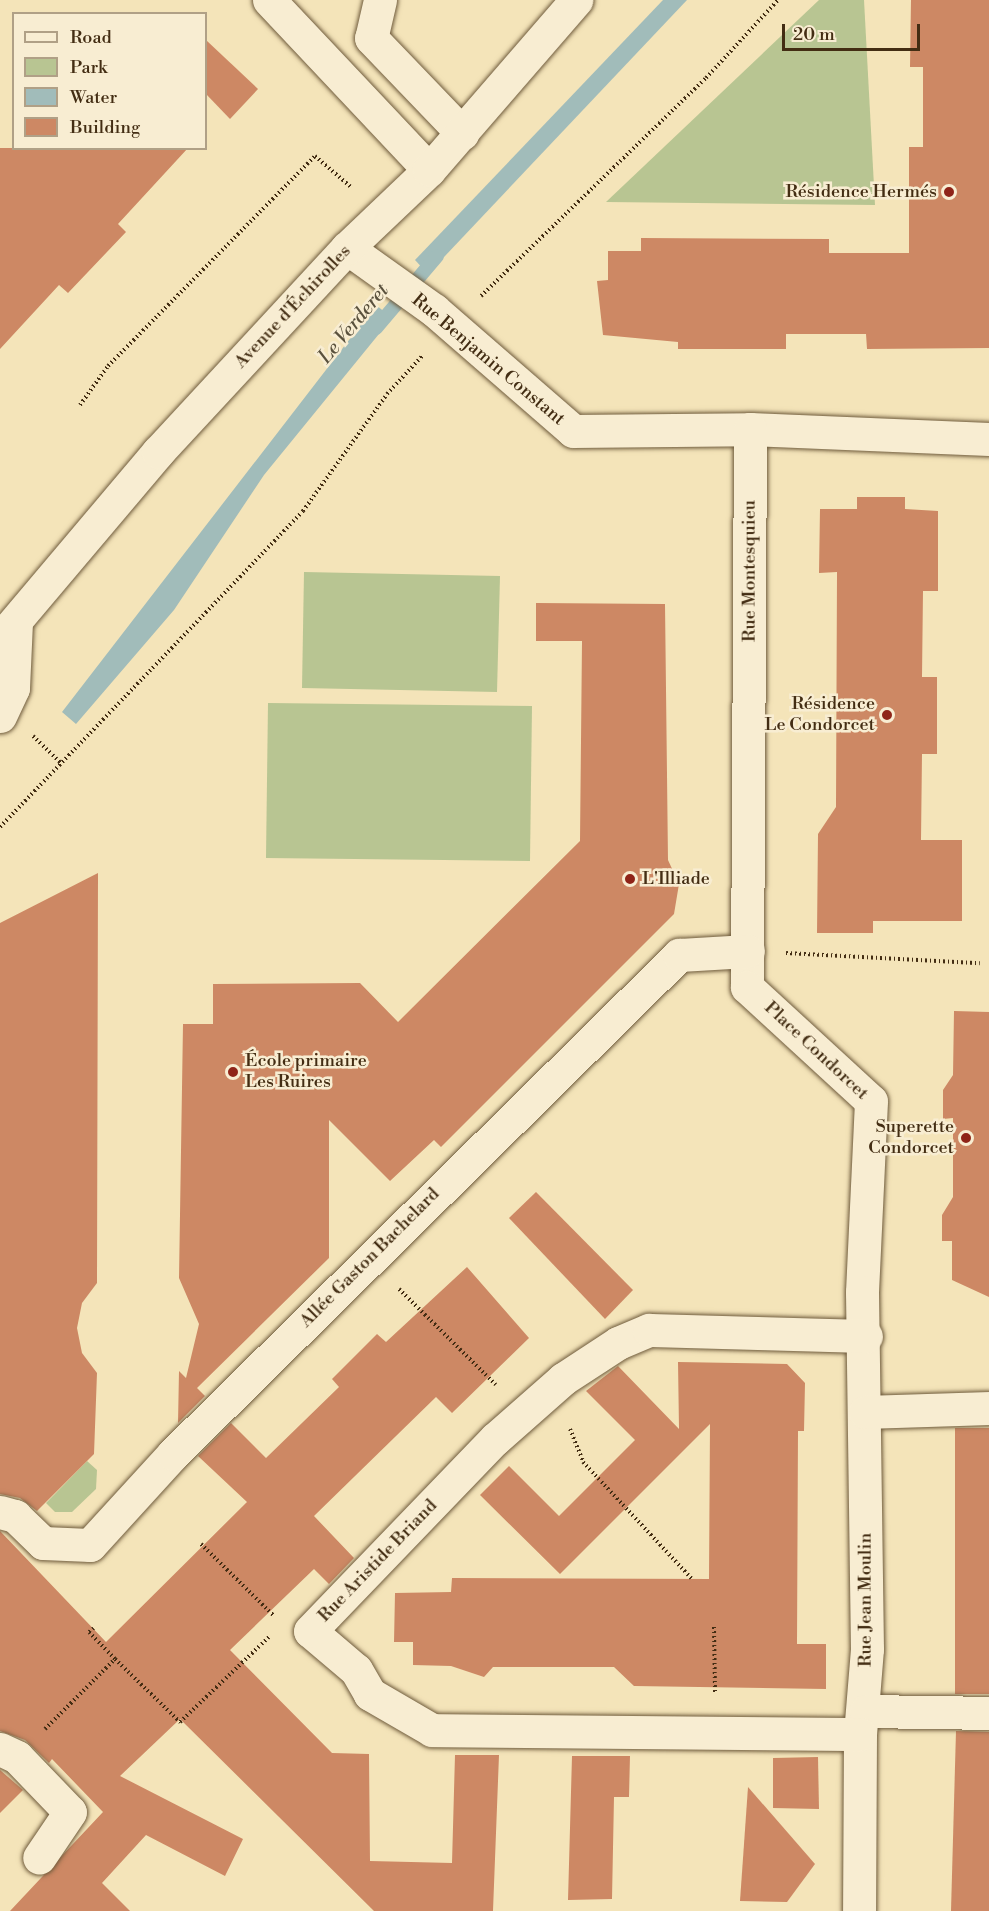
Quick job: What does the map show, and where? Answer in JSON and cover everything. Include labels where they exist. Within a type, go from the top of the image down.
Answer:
[{"type":"street","points":[[269,0],[429,170]]},
{"type":"street","points":[[380,0],[371,38],[462,133]]},
{"type":"street","name":"Avenue d'Échirolles","points":[[14,723],[8,630],[158,452],[360,258],[382,214],[429,170],[576,0]]},
{"type":"street","name":"Rue Benjamin Constant","points":[[360,258],[443,318],[573,431],[750,429]]},
{"type":"street","points":[[750,429],[989,439]]},
{"type":"street","name":"Rue Montesquieu","points":[[748,951],[750,429]]},
{"type":"street","name":"Allée Gaston Bachelard","points":[[0,1512],[15,1516],[43,1543],[90,1545],[162,1465],[369,1258],[679,955],[748,951]]},
{"type":"street","name":"Place Condorcet","points":[[748,951],[747,987],[872,1101],[862,1292],[866,1336]]},
{"type":"street","name":"Rue Aristide Briand","points":[[866,1336],[649,1330],[562,1379],[296,1627],[356,1670],[370,1694],[432,1730],[716,1733],[989,1713]]},
{"type":"street","points":[[866,1336],[865,1412],[989,1408]]},
{"type":"street","name":"Rue Jean Moulin","points":[[859,1911],[865,1412]]},
{"type":"street","points":[[8,1753],[70,1812],[39,1858]]},
{"type":"path","points":[[0,827],[303,511],[443,318],[706,78],[778,0]]},
{"type":"path","points":[[80,405],[108,366],[315,156],[382,214]]},
{"type":"path","points":[[14,723],[61,762]]},
{"type":"path","points":[[748,951],[980,963]]},
{"type":"path","points":[[369,1258],[525,1413],[566,1419],[583,1462],[692,1579]]},
{"type":"path","points":[[94,1628],[89,1632],[180,1722],[296,1627],[201,1544]]},
{"type":"path","points":[[714,1627],[716,1733]]},
{"type":"path","points":[[8,1753],[115,1659]]},
{"type":"green space","points":[[819,0],[864,0],[875,205],[606,202]]},
{"type":"green space","points":[[304,572],[500,576],[497,692],[302,688]]},
{"type":"green space","points":[[268,703],[532,706],[530,861],[266,858]]},
{"type":"green space","points":[[87,1461],[97,1470],[96,1489],[72,1512],[55,1512],[46,1503]]},
{"type":"water","points":[[663,0],[687,0],[428,274],[415,260]]},
{"type":"water","points":[[376,305],[392,318],[264,475],[174,610],[76,724],[62,712]]},
{"type":"building","name":"Résidence Hermés","points":[[911,0],[989,0],[989,348],[867,349],[866,334],[786,334],[786,349],[678,349],[678,342],[603,335],[597,281],[608,280],[608,251],[641,251],[641,238],[829,239],[829,253],[909,253],[909,147],[923,147],[923,67],[910,67]]},
{"type":"building","points":[[207,41],[258,89],[230,119],[207,95]]},
{"type":"building","points":[[0,148],[12,148],[12,150],[186,150],[118,224],[126,232],[68,293],[59,285],[0,349]]},
{"type":"building","name":"Résidence Le Condorcet","points":[[857,497],[905,497],[905,509],[938,511],[938,591],[923,591],[922,677],[937,677],[937,754],[922,754],[921,840],[962,840],[962,921],[873,921],[873,933],[817,933],[818,834],[836,807],[837,572],[819,573],[820,509],[857,509]]},
{"type":"building","points":[[536,603],[665,604],[668,860],[679,884],[674,914],[441,1147],[434,1140],[390,1181],[329,1120],[329,1258],[197,1388],[205,1396],[178,1423],[179,1371],[186,1378],[199,1324],[179,1278],[183,1024],[213,1024],[213,984],[360,983],[398,1022],[580,841],[582,641],[536,641]]},
{"type":"building","points":[[98,873],[97,1283],[82,1303],[77,1328],[82,1353],[97,1373],[94,1454],[37,1511],[20,1498],[0,1494],[0,923]]},
{"type":"building","points":[[954,1011],[989,1012],[989,1297],[952,1280],[952,1241],[942,1241],[942,1215],[953,1197],[953,1118],[943,1119],[943,1090],[953,1075]]},
{"type":"building","points":[[536,1192],[633,1290],[605,1319],[509,1218]]},
{"type":"building","points":[[467,1267],[529,1338],[452,1413],[436,1397],[314,1516],[354,1558],[329,1584],[314,1569],[230,1650],[332,1753],[369,1754],[370,1861],[452,1863],[455,1755],[499,1755],[493,1911],[374,1911],[180,1719],[120,1776],[243,1839],[225,1876],[146,1835],[102,1883],[130,1911],[10,1911],[103,1812],[52,1759],[49,1763],[25,1740],[0,1731],[0,1531],[106,1642],[247,1502],[198,1456],[231,1423],[266,1458],[339,1387],[332,1379],[377,1334],[386,1342]]},
{"type":"building","points":[[678,1362],[787,1364],[805,1383],[804,1431],[798,1431],[797,1644],[826,1644],[826,1689],[634,1686],[614,1667],[493,1667],[484,1677],[451,1666],[413,1665],[413,1642],[394,1642],[395,1593],[451,1592],[452,1578],[709,1579],[710,1424],[560,1574],[480,1495],[509,1466],[559,1516],[635,1440],[586,1391],[618,1366],[679,1429]]},
{"type":"building","points":[[955,1428],[989,1428],[989,1694],[955,1694]]},
{"type":"building","points":[[956,1731],[989,1732],[989,1911],[951,1911]]},
{"type":"building","points":[[572,1756],[630,1756],[629,1797],[614,1797],[612,1899],[568,1900]]},
{"type":"building","points":[[818,1757],[819,1809],[773,1808],[773,1758]]},
{"type":"building","points":[[0,1770],[23,1790],[0,1813]]},
{"type":"building","points":[[748,1787],[815,1864],[787,1902],[740,1901]]},
{"type":"waterway","name":"Le Verderet","points":[[376,328],[437,256]]},
{"type":"place","name":"Résidence Hermés","points":[[949,192]]},
{"type":"place","name":"Résidence Le Condorcet","points":[[887,715]]},
{"type":"place","name":"L'Illiade","points":[[630,879]]},
{"type":"place","name":"École primaire Les Ruires","points":[[233,1072]]},
{"type":"place","name":"Superette Condorcet","points":[[966,1138]]}]
